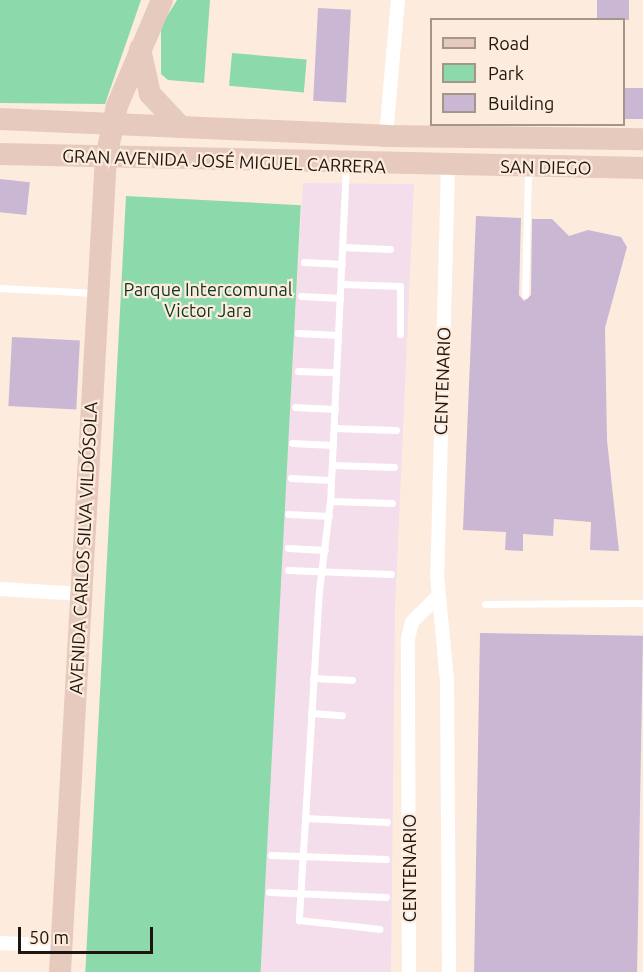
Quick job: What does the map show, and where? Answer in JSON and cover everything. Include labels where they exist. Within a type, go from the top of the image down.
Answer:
[{"type":"main road","name":"AVENIDA CARLOS SILVA VILDÓSOLA","points":[[60,972],[106,158],[112,124],[140,44],[162,0]]},
{"type":"main road","points":[[140,44],[141,70],[150,94],[181,127]]},
{"type":"main road","name":"GRAN AVENIDA JOSÉ MIGUEL CARRERA","points":[[0,119],[386,136]]},
{"type":"main road","name":"SAN DIEGO","points":[[386,136],[643,139]]},
{"type":"main road","name":"GRAN AVENIDA JOSÉ MIGUEL CARRERA","points":[[0,154],[448,166]]},
{"type":"main road","name":"SAN DIEGO","points":[[448,166],[643,168]]},
{"type":"street","points":[[386,136],[398,0]]},
{"type":"street","name":"CENTENARIO","points":[[448,166],[438,596],[447,681],[449,972]]},
{"type":"street","points":[[0,589],[81,594]]},
{"type":"street","name":"CENTENARIO","points":[[409,972],[408,639],[412,622],[438,596]]},
{"type":"street","points":[[0,943],[62,946]]},
{"type":"lane","points":[[346,164],[330,501],[313,678],[300,894],[301,923],[380,929]]},
{"type":"lane","points":[[525,295],[528,167]]},
{"type":"lane","points":[[342,247],[390,249]]},
{"type":"lane","points":[[304,262],[342,264]]},
{"type":"lane","points":[[341,284],[400,286],[400,334]]},
{"type":"lane","points":[[0,288],[97,293]]},
{"type":"lane","points":[[301,296],[340,297]]},
{"type":"lane","points":[[298,333],[338,335]]},
{"type":"lane","points":[[298,371],[336,372]]},
{"type":"lane","points":[[295,407],[335,409]]},
{"type":"lane","points":[[334,428],[396,430]]},
{"type":"lane","points":[[292,443],[333,445]]},
{"type":"lane","points":[[332,465],[394,467]]},
{"type":"lane","points":[[291,478],[331,480]]},
{"type":"lane","points":[[330,501],[392,503]]},
{"type":"lane","points":[[288,514],[329,516]]},
{"type":"lane","points":[[288,548],[325,550]]},
{"type":"lane","points":[[288,570],[391,574]]},
{"type":"lane","points":[[485,604],[643,603]]},
{"type":"lane","points":[[313,678],[352,680]]},
{"type":"lane","points":[[311,713],[342,715]]},
{"type":"lane","points":[[305,818],[387,822]]},
{"type":"lane","points":[[271,855],[386,859]]},
{"type":"lane","points":[[269,892],[386,897]]},
{"type":"shaded area","points":[[303,183],[414,184],[395,610],[391,972],[257,972]]},
{"type":"green space","points":[[0,0],[141,0],[105,104],[0,103]]},
{"type":"green space","points":[[177,0],[210,0],[204,83],[168,80],[161,74],[161,26]]},
{"type":"green space","points":[[232,53],[307,60],[304,92],[229,86]]},
{"type":"green space","name":"Parque Intercomunal Victor Jara","points":[[126,196],[301,205],[261,972],[85,972]]},
{"type":"building","points":[[597,0],[629,0],[629,20],[597,18]]},
{"type":"building","points":[[318,8],[351,10],[346,103],[313,101]]},
{"type":"building","points":[[625,88],[643,88],[643,119],[625,119]]},
{"type":"building","points":[[0,179],[30,182],[26,215],[0,212]]},
{"type":"building","points":[[476,216],[521,218],[519,295],[524,301],[531,295],[532,219],[552,219],[569,236],[588,230],[621,237],[627,247],[605,328],[607,440],[619,551],[590,550],[591,522],[554,519],[553,536],[523,534],[523,551],[505,550],[506,532],[463,530]]},
{"type":"building","points":[[12,337],[80,341],[76,409],[8,406]]},
{"type":"building","points":[[480,633],[643,636],[637,972],[474,972]]}]
